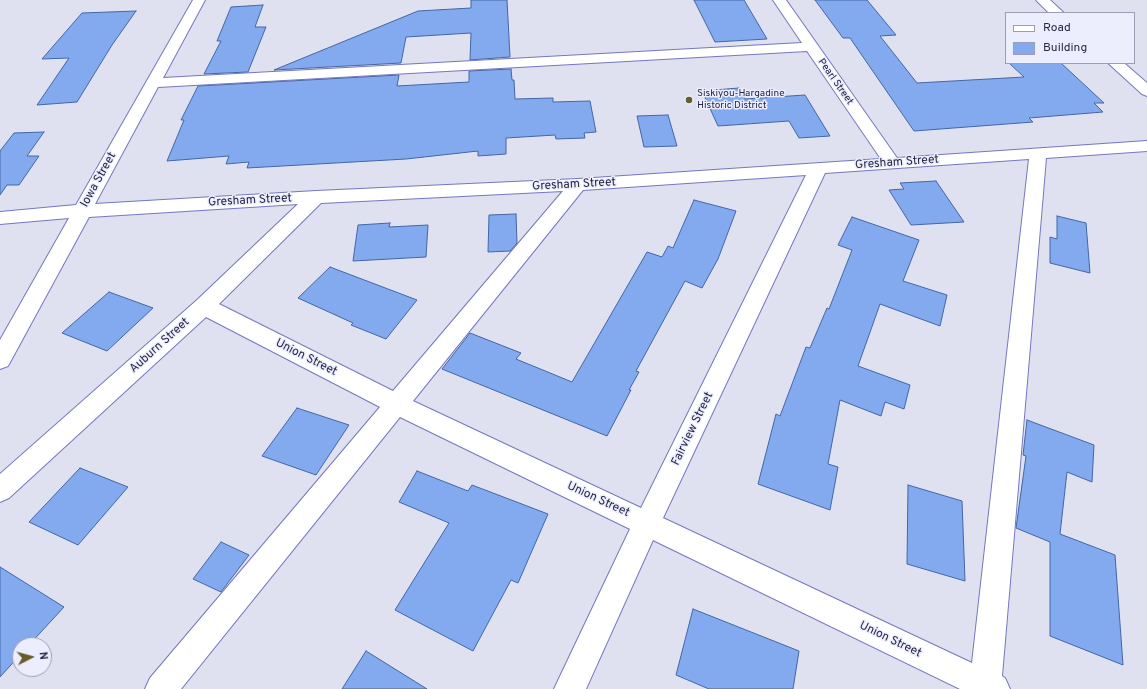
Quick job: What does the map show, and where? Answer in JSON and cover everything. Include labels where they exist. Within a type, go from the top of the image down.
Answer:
[{"type":"street","name":"Iowa Street","points":[[0,360],[199,0]]},
{"type":"street","name":"Pearl Street","points":[[779,0],[810,47],[892,163]]},
{"type":"street","points":[[1042,0],[1056,12]]},
{"type":"street","points":[[153,84],[810,47]]},
{"type":"street","points":[[1116,64],[1147,91]]},
{"type":"street","name":"Gresham Street","points":[[0,218],[82,211],[316,197],[578,185],[818,170],[892,163],[1147,146]]},
{"type":"street","points":[[988,688],[1038,153]]},
{"type":"street","name":"Fairview Street","points":[[570,689],[647,523],[818,170]]},
{"type":"street","points":[[161,689],[398,405],[578,185]]},
{"type":"street","name":"Auburn Street","points":[[0,490],[204,306],[316,197]]},
{"type":"street","name":"Union Street","points":[[204,306],[398,405],[647,523],[988,688]]},
{"type":"building","points":[[471,0],[507,0],[510,57],[470,60],[471,33],[406,37],[401,63],[274,70],[418,11],[471,8]]},
{"type":"building","points":[[694,0],[744,0],[767,39],[715,42]]},
{"type":"building","points":[[815,0],[867,0],[896,35],[880,36],[917,83],[1024,77],[1010,64],[1062,64],[1104,103],[1094,103],[1103,112],[1029,118],[1033,122],[914,131],[850,38],[843,38]]},
{"type":"building","points":[[263,5],[255,27],[266,27],[248,72],[204,74],[221,41],[217,41],[231,7]]},
{"type":"building","points":[[136,11],[112,45],[77,102],[37,105],[69,58],[42,59],[82,13]]},
{"type":"building","points":[[511,69],[512,80],[514,80],[515,99],[553,98],[553,102],[590,101],[596,132],[584,133],[585,138],[556,139],[555,135],[506,138],[506,154],[478,156],[478,151],[406,159],[247,168],[249,162],[226,164],[229,156],[167,161],[184,120],[181,120],[198,86],[399,75],[397,86],[469,82],[469,71]]},
{"type":"building","points":[[739,88],[745,99],[805,95],[830,136],[799,138],[789,121],[718,126],[702,91]]},
{"type":"building","points":[[668,115],[677,146],[644,147],[637,116]]},
{"type":"building","points":[[44,132],[27,156],[39,156],[19,185],[7,185],[0,195],[0,151],[14,133]]},
{"type":"building","points":[[936,181],[964,222],[911,225],[889,190],[904,189],[900,183]]},
{"type":"building","points":[[694,200],[736,211],[718,259],[702,288],[685,281],[636,371],[639,372],[629,390],[631,390],[607,436],[442,369],[470,333],[521,353],[516,359],[572,382],[647,252],[662,257],[668,246],[673,248]]},
{"type":"building","points":[[516,214],[517,243],[510,251],[488,252],[489,215]]},
{"type":"building","points":[[1057,216],[1086,223],[1090,273],[1050,263],[1050,237],[1057,239]]},
{"type":"building","points":[[852,217],[919,240],[903,281],[947,295],[940,326],[880,304],[858,366],[910,385],[904,409],[885,402],[881,416],[840,400],[828,464],[838,467],[830,510],[758,484],[776,414],[780,416],[806,347],[810,348],[827,308],[829,309],[852,250],[838,245]]},
{"type":"building","points":[[390,223],[389,227],[428,225],[426,257],[353,261],[358,225]]},
{"type":"building","points":[[330,267],[417,300],[386,339],[351,325],[353,323],[298,298]]},
{"type":"building","points":[[109,292],[153,308],[107,351],[62,333]]},
{"type":"building","points":[[297,408],[349,425],[316,475],[262,456]]},
{"type":"building","points":[[1027,420],[1094,445],[1092,482],[1067,472],[1060,534],[1115,555],[1123,665],[1050,636],[1050,542],[1016,528],[1026,456],[1023,455]]},
{"type":"building","points":[[80,468],[128,487],[78,545],[29,522]]},
{"type":"building","points":[[417,471],[468,491],[472,485],[548,514],[518,583],[511,580],[473,651],[395,610],[449,523],[399,502]]},
{"type":"building","points":[[908,485],[962,501],[965,581],[907,564]]},
{"type":"building","points":[[221,542],[249,555],[221,592],[193,579]]},
{"type":"building","points":[[0,567],[64,607],[36,637],[12,637],[12,664],[0,677]]},
{"type":"building","points":[[693,609],[799,651],[793,689],[709,689],[676,675]]},
{"type":"building","points":[[366,651],[427,689],[342,689]]},
{"type":"place","name":"Siskiyou-Hargadine Historic District","points":[[689,100]]}]
